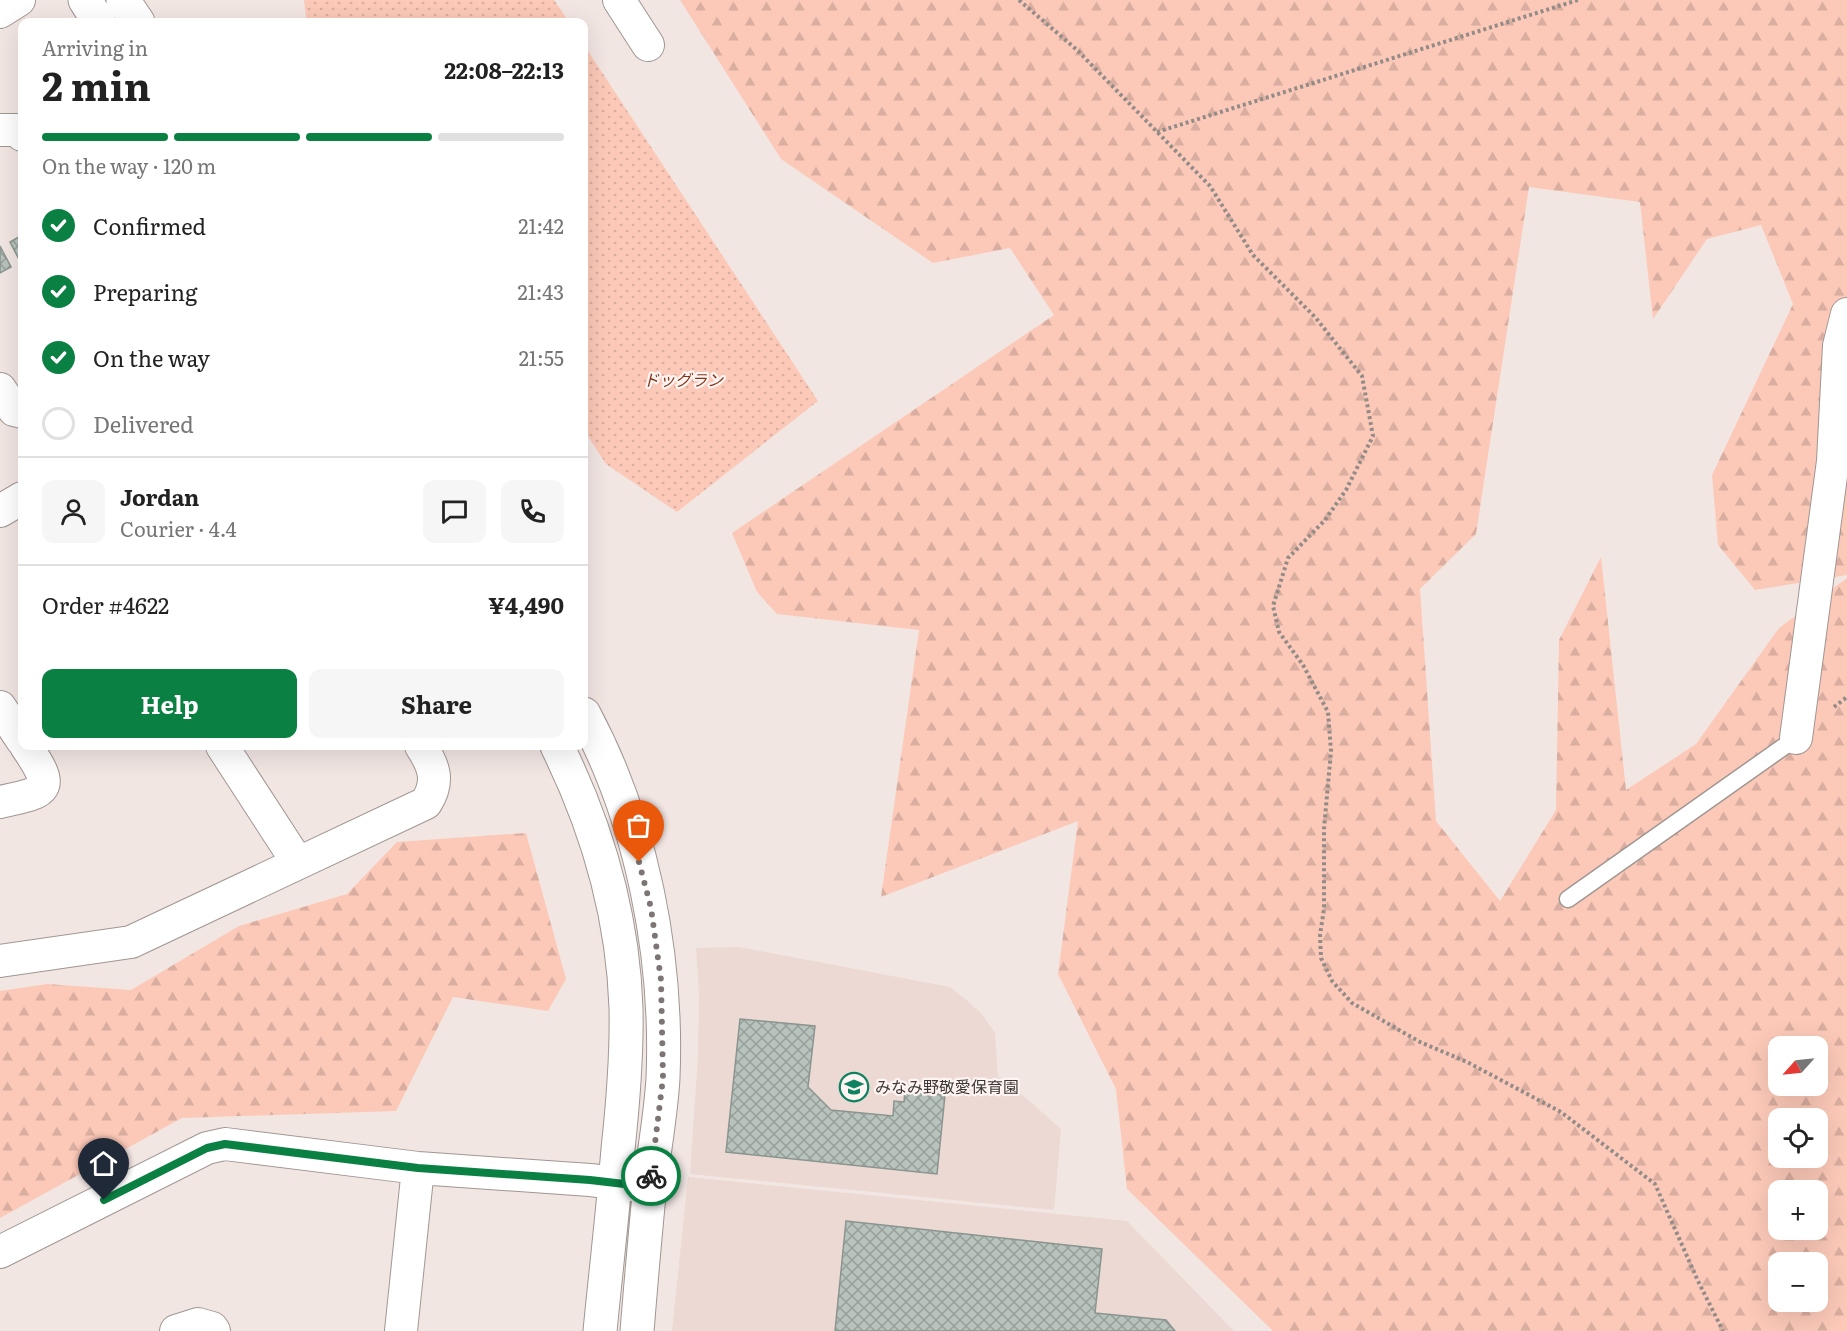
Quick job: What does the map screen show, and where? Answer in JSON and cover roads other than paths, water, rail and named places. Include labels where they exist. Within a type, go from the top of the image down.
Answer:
[{"type":"street","points":[[0,12],[20,0]]},
{"type":"street","points":[[85,0],[96,18]]},
{"type":"street","points":[[123,0],[135,18]]},
{"type":"street","points":[[619,0],[648,45]]},
{"type":"street","points":[[0,130],[18,132]]},
{"type":"street","points":[[1796,738],[1833,461],[1839,346],[1847,314]]},
{"type":"street","points":[[0,389],[14,410],[18,411]]},
{"type":"street","points":[[0,512],[18,501]]},
{"type":"street","points":[[0,707],[18,734]]},
{"type":"street","points":[[588,723],[614,781],[634,839],[651,908],[661,980],[663,1078],[637,1331]]},
{"type":"street","points":[[0,802],[34,795],[41,789],[44,779],[40,766],[29,750]]},
{"type":"street","points":[[225,750],[298,863]]},
{"type":"street","points":[[0,961],[131,942],[426,803],[433,792],[435,779],[432,763],[424,750]]},
{"type":"street","points":[[559,750],[575,781],[601,855],[621,953],[626,1007],[626,1047],[600,1331]]},
{"type":"street","points":[[0,1252],[207,1148],[225,1144],[418,1168],[650,1187]]},
{"type":"street","points":[[401,1331],[418,1168]]},
{"type":"street","points":[[176,1331],[198,1324],[212,1328],[214,1331]]},
{"type":"lane","points":[[1569,899],[1796,738]]},
{"type":"place","name":"みなみ野敬愛保育園","points":[[854,1087]]},
{"type":"park label","name":"ドッグラン","points":[[683,380]]}]
